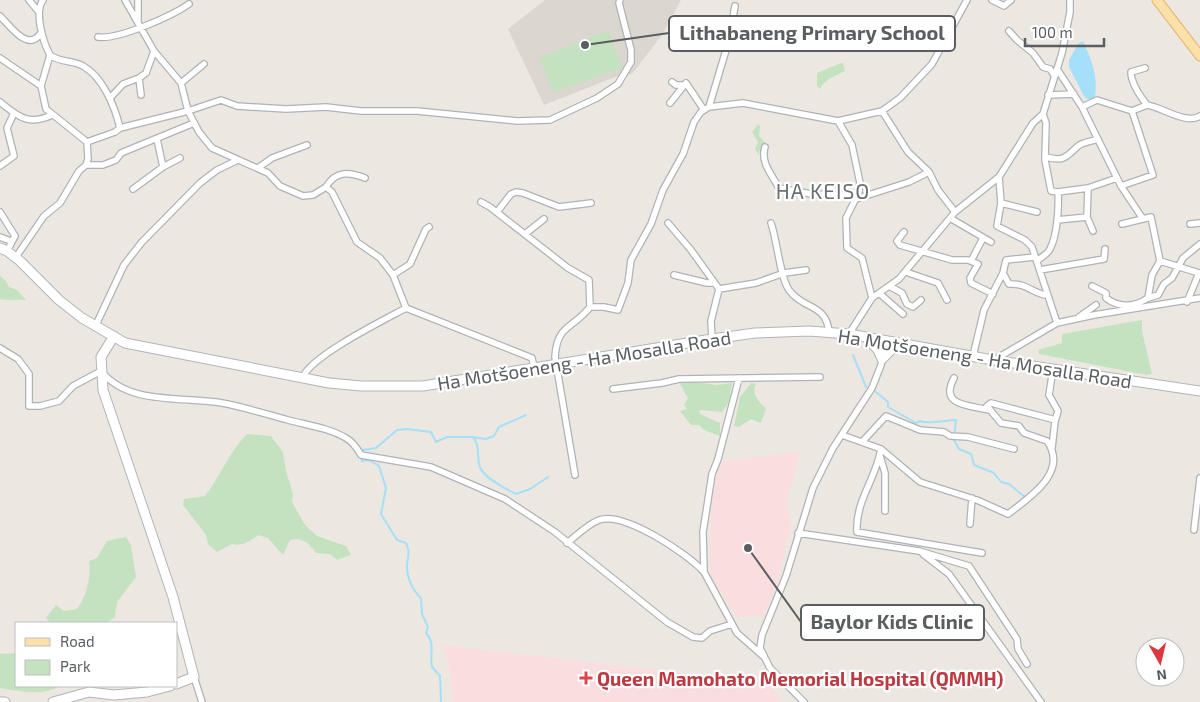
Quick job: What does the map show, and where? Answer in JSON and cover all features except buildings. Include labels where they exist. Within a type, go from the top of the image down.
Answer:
[{"type":"main road","points":[[1156,0],[1200,56]]},
{"type":"main road","name":"Ha Motšoeneng - Ha Mosalla Road","points":[[4,249],[34,273],[59,300],[95,327],[125,343],[303,378],[361,386],[423,386],[556,363],[755,333],[829,333],[849,334],[993,360],[1200,391]]},
{"type":"main road","points":[[114,336],[101,357],[103,390],[173,597],[194,676],[178,683]]},
{"type":"main road","points":[[867,338],[878,350],[882,359],[892,349],[905,345]]},
{"type":"main road","points":[[53,702],[89,692],[114,694],[147,692],[166,687]]},
{"type":"main road","points":[[0,702],[5,702]]},
{"type":"street","points":[[0,16],[22,38],[31,42],[36,40],[40,34],[42,22],[38,12],[29,0]]},
{"type":"street","points":[[38,12],[43,0]]},
{"type":"street","points":[[125,0],[154,50],[181,83],[188,111],[199,132],[212,148],[268,173],[280,186],[303,196],[314,195],[326,187],[331,178],[341,174],[349,172],[365,178]]},
{"type":"street","points":[[138,0],[139,23]]},
{"type":"street","points":[[88,142],[116,132],[120,128],[188,111],[221,100],[237,106],[286,109],[326,107],[362,111],[417,110],[518,121],[550,120],[597,98],[618,84],[631,62],[631,50],[619,3],[620,0]]},
{"type":"street","points":[[706,108],[743,103],[838,121],[882,111],[900,98],[932,64],[967,0]]},
{"type":"street","points":[[992,0],[1004,6],[1011,0]]},
{"type":"street","points":[[1070,0],[1065,37],[1043,114],[1046,123],[1046,157],[1051,191],[1058,192],[1088,188],[1118,178]]},
{"type":"street","points":[[98,37],[139,23],[173,15],[189,4]]},
{"type":"street","points":[[590,307],[604,306],[618,310],[628,282],[631,260],[651,224],[663,190],[683,154],[694,122],[706,108],[729,40],[735,6]]},
{"type":"street","points":[[1009,30],[1017,40],[1033,53],[1043,67],[1055,72],[1074,94],[1121,186],[1143,219]]},
{"type":"street","points":[[40,34],[50,55],[55,59],[82,65],[111,98],[120,128]]},
{"type":"street","points":[[111,98],[122,84],[139,78],[146,73],[154,50]]},
{"type":"street","points":[[50,55],[41,86],[46,109],[88,142]]},
{"type":"street","points":[[0,58],[41,86]]},
{"type":"street","points":[[181,83],[204,64]]},
{"type":"street","points":[[1145,68],[1131,72],[1131,76],[1139,94],[1147,105],[1186,118],[1195,119],[1200,116]]},
{"type":"street","points":[[139,78],[141,95]]},
{"type":"street","points":[[672,82],[676,85],[686,83],[689,85],[706,108]]},
{"type":"street","points":[[670,103],[683,85]]},
{"type":"street","points":[[1048,95],[1074,94]]},
{"type":"street","points":[[1082,107],[1096,100],[1132,111],[1147,105]]},
{"type":"street","points":[[0,102],[28,121],[43,119],[52,115]]},
{"type":"street","points":[[882,111],[908,152],[929,172],[938,190],[955,212]]},
{"type":"street","points":[[1121,186],[1153,175],[1132,111]]},
{"type":"street","points":[[0,166],[14,156],[7,128],[14,113]]},
{"type":"street","points":[[849,334],[872,298],[891,287],[906,272],[955,212],[999,177],[1033,123],[1043,114]]},
{"type":"street","points":[[838,121],[852,145],[860,183],[856,199],[846,218],[847,248],[862,258],[872,298]]},
{"type":"street","points":[[86,165],[116,160],[121,153],[194,123]]},
{"type":"street","points":[[157,139],[162,168]]},
{"type":"street","points":[[1046,157],[1062,159],[1070,156],[1082,144],[1098,139]]},
{"type":"street","points":[[16,257],[44,216],[60,203],[79,171],[86,165],[88,142]]},
{"type":"street","points":[[258,168],[272,158],[308,145]]},
{"type":"street","points":[[765,147],[764,161],[779,188],[811,194],[844,195],[856,199],[909,182],[929,172]]},
{"type":"street","points":[[133,190],[162,168],[180,158]]},
{"type":"street","points":[[95,327],[121,272],[142,242],[200,183],[218,170],[238,160]]},
{"type":"street","points":[[999,177],[1001,203],[997,226],[1025,240],[1032,247],[1046,295],[1057,323]]},
{"type":"street","points":[[326,187],[332,192],[357,242],[380,258],[393,275],[406,308],[532,358],[534,367]]},
{"type":"street","points":[[1088,188],[1087,217],[1093,231]]},
{"type":"street","points":[[497,212],[511,194],[516,192],[559,207],[591,203]]},
{"type":"street","points":[[973,356],[984,310],[1004,273],[1006,260],[1036,258],[1050,250],[1057,220],[1058,192]]},
{"type":"street","points":[[481,202],[497,212],[568,268],[589,280],[590,307],[583,316],[561,332],[556,348],[556,363],[575,475]]},
{"type":"street","points":[[1001,203],[1037,212]]},
{"type":"street","points":[[0,212],[15,236],[4,249]]},
{"type":"street","points":[[1057,220],[1087,217]]},
{"type":"street","points":[[1122,224],[1151,217],[1160,262],[1152,275],[1148,298]]},
{"type":"street","points":[[950,218],[991,242]]},
{"type":"street","points":[[525,234],[544,219]]},
{"type":"street","points":[[668,223],[691,250],[719,289]]},
{"type":"street","points":[[771,223],[788,289],[799,300],[824,315],[828,320],[829,333]]},
{"type":"street","points":[[1190,224],[1200,223]]},
{"type":"street","points":[[393,275],[410,264],[426,228],[429,227]]},
{"type":"street","points":[[904,232],[897,241],[900,245],[952,260],[971,261],[978,264],[970,278],[971,283],[993,294]]},
{"type":"street","points":[[0,236],[11,241]]},
{"type":"street","points":[[971,261],[983,238]]},
{"type":"street","points":[[1092,286],[1106,293],[1106,298],[1112,303],[1121,306],[1141,302],[1158,295],[1183,258],[1200,244]]},
{"type":"street","points":[[1040,270],[1104,259],[1105,249]]},
{"type":"street","points":[[1160,262],[1200,273],[1187,302]]},
{"type":"street","points":[[719,289],[756,283],[784,272],[806,270]]},
{"type":"street","points":[[906,272],[938,283],[947,300]]},
{"type":"street","points":[[1004,273],[1009,284],[1031,287],[1040,294],[1046,295]]},
{"type":"street","points":[[674,275],[707,283],[713,282]]},
{"type":"street","points":[[891,287],[902,293],[907,304],[913,307],[922,300]]},
{"type":"street","points":[[712,339],[711,321],[719,289]]},
{"type":"street","points":[[879,294],[903,314]]},
{"type":"street","points":[[993,360],[1057,323],[1187,302],[1200,298]]},
{"type":"street","points":[[1076,319],[1096,305]]},
{"type":"street","points":[[303,378],[306,370],[312,365],[352,338],[406,308]]},
{"type":"street","points":[[804,702],[770,668],[760,648],[762,635],[786,576],[813,488],[842,435],[872,388],[886,342]]},
{"type":"street","points":[[0,348],[18,359],[29,374],[29,406],[40,406],[60,401],[73,386],[101,370],[113,383],[145,395],[221,403],[325,430],[346,438],[355,445],[361,455],[431,467],[452,474],[506,498],[555,532],[606,572],[615,582],[638,598],[647,608],[682,632],[693,637],[702,638],[710,630],[732,624]]},
{"type":"street","points":[[1052,448],[1058,411],[1049,395],[1053,369]]},
{"type":"street","points":[[613,389],[679,379],[820,377]]},
{"type":"street","points":[[704,572],[703,532],[707,498],[739,378]]},
{"type":"street","points":[[842,435],[862,442],[881,452],[920,482],[972,498],[1008,514],[1036,493],[1051,473],[1054,455],[1052,448],[1047,440],[1024,433],[1019,426],[1001,423],[989,410],[952,399],[949,394],[949,388],[954,378]]},
{"type":"street","points":[[989,410],[987,406],[991,403],[1055,421]]},
{"type":"street","points":[[862,442],[886,416],[920,430],[944,432],[950,436],[968,437],[1014,449]]},
{"type":"street","points":[[881,452],[885,474],[885,511]]},
{"type":"street","points":[[881,452],[878,464],[858,507],[857,532],[982,554]]},
{"type":"street","points":[[1194,530],[1200,478]]},
{"type":"street","points":[[970,524],[972,498]]},
{"type":"street","points":[[567,543],[592,523],[609,519],[635,527],[658,538],[684,553],[704,572],[736,633],[749,647],[763,656]]},
{"type":"street","points":[[798,533],[919,551],[969,566],[1017,639],[1018,649],[1027,664]]},
{"type":"street","points":[[919,551],[949,574],[1041,702]]},
{"type":"street","points":[[194,676],[202,702]]},
{"type":"street","points":[[795,691],[800,702]]},
{"type":"shaded area","points":[[545,0],[681,0],[662,35],[632,74],[618,76],[544,105],[508,29]]},
{"type":"shaded area","points":[[800,451],[787,502],[791,527],[775,589],[763,616],[737,617],[710,575],[711,493],[721,462]]},
{"type":"shaded area","name":"Queen Mamohato Memorial Hospital (QMMH)","points":[[442,645],[770,683],[781,702],[453,702],[449,665]]},
{"type":"green space","points":[[608,30],[622,68],[554,92],[539,58]]},
{"type":"green space","points":[[843,63],[845,71],[828,80],[820,89],[817,86],[817,73]]},
{"type":"green space","points":[[758,124],[760,126],[759,136],[766,143],[762,151],[759,150],[759,155],[755,149],[758,142],[752,132]]},
{"type":"green space","points":[[0,276],[9,287],[17,290],[26,300],[0,299]]},
{"type":"green space","points":[[1142,320],[1142,331],[1152,374],[1147,375],[1039,354],[1038,350],[1062,343],[1062,334]]},
{"type":"green space","points":[[686,381],[717,385],[732,383],[729,401],[722,412],[699,410],[700,414],[720,423],[720,436],[704,430],[699,425],[691,425],[680,411],[687,409],[684,405],[688,398],[679,382]]},
{"type":"green space","points":[[751,383],[756,384],[755,394],[758,401],[766,408],[761,423],[751,419],[739,427],[734,426],[740,397]]},
{"type":"green space","points":[[247,434],[271,436],[283,452],[293,494],[292,502],[305,525],[317,536],[346,546],[351,555],[337,560],[330,554],[316,553],[311,546],[302,540],[295,539],[290,540],[283,555],[268,538],[258,535],[239,545],[232,544],[217,552],[208,544],[206,535],[183,505],[184,499],[205,496],[235,449]]},
{"type":"green space","points":[[126,537],[131,545],[136,577],[117,602],[115,617],[108,622],[50,622],[46,618],[56,605],[64,611],[77,609],[88,586],[89,561],[97,558],[107,541]]},
{"type":"green space","points":[[15,653],[15,687],[58,687],[38,692],[23,692],[0,688],[0,654]]},
{"type":"water","points":[[1083,41],[1092,62],[1095,76],[1095,98],[1091,100],[1085,98],[1069,67],[1069,60],[1078,44]]},
{"type":"waterway","points":[[853,355],[866,387]]},
{"type":"waterway","points":[[876,392],[888,402],[888,407],[916,423],[920,421],[956,420],[954,440],[959,449],[971,454],[974,465],[994,473],[1001,482],[1009,484],[1025,497]]},
{"type":"waterway","points":[[473,437],[486,439],[494,436],[499,427],[526,415]]},
{"type":"waterway","points":[[362,452],[363,450],[376,448],[397,430],[407,429],[431,432],[436,442],[447,437],[473,437],[481,469],[489,478],[506,489],[516,494],[530,489],[548,477]]},
{"type":"waterway","points":[[361,456],[362,461],[369,460],[379,466],[386,488],[381,514],[397,540],[406,543],[409,552],[408,576],[413,588],[421,598],[422,614],[428,627],[426,633],[432,645],[431,663],[440,676],[441,702]]},
{"type":"place","name":"Lithabaneng Primary School","points":[[585,45]]},
{"type":"place","name":"Baylor Kids Clinic","points":[[748,548]]},
{"type":"place","name":"Queen Mamohato Memorial Hospital (QMMH)","points":[[586,678]]},
{"type":"district","name":"HA KEISO","points":[[823,190]]}]
